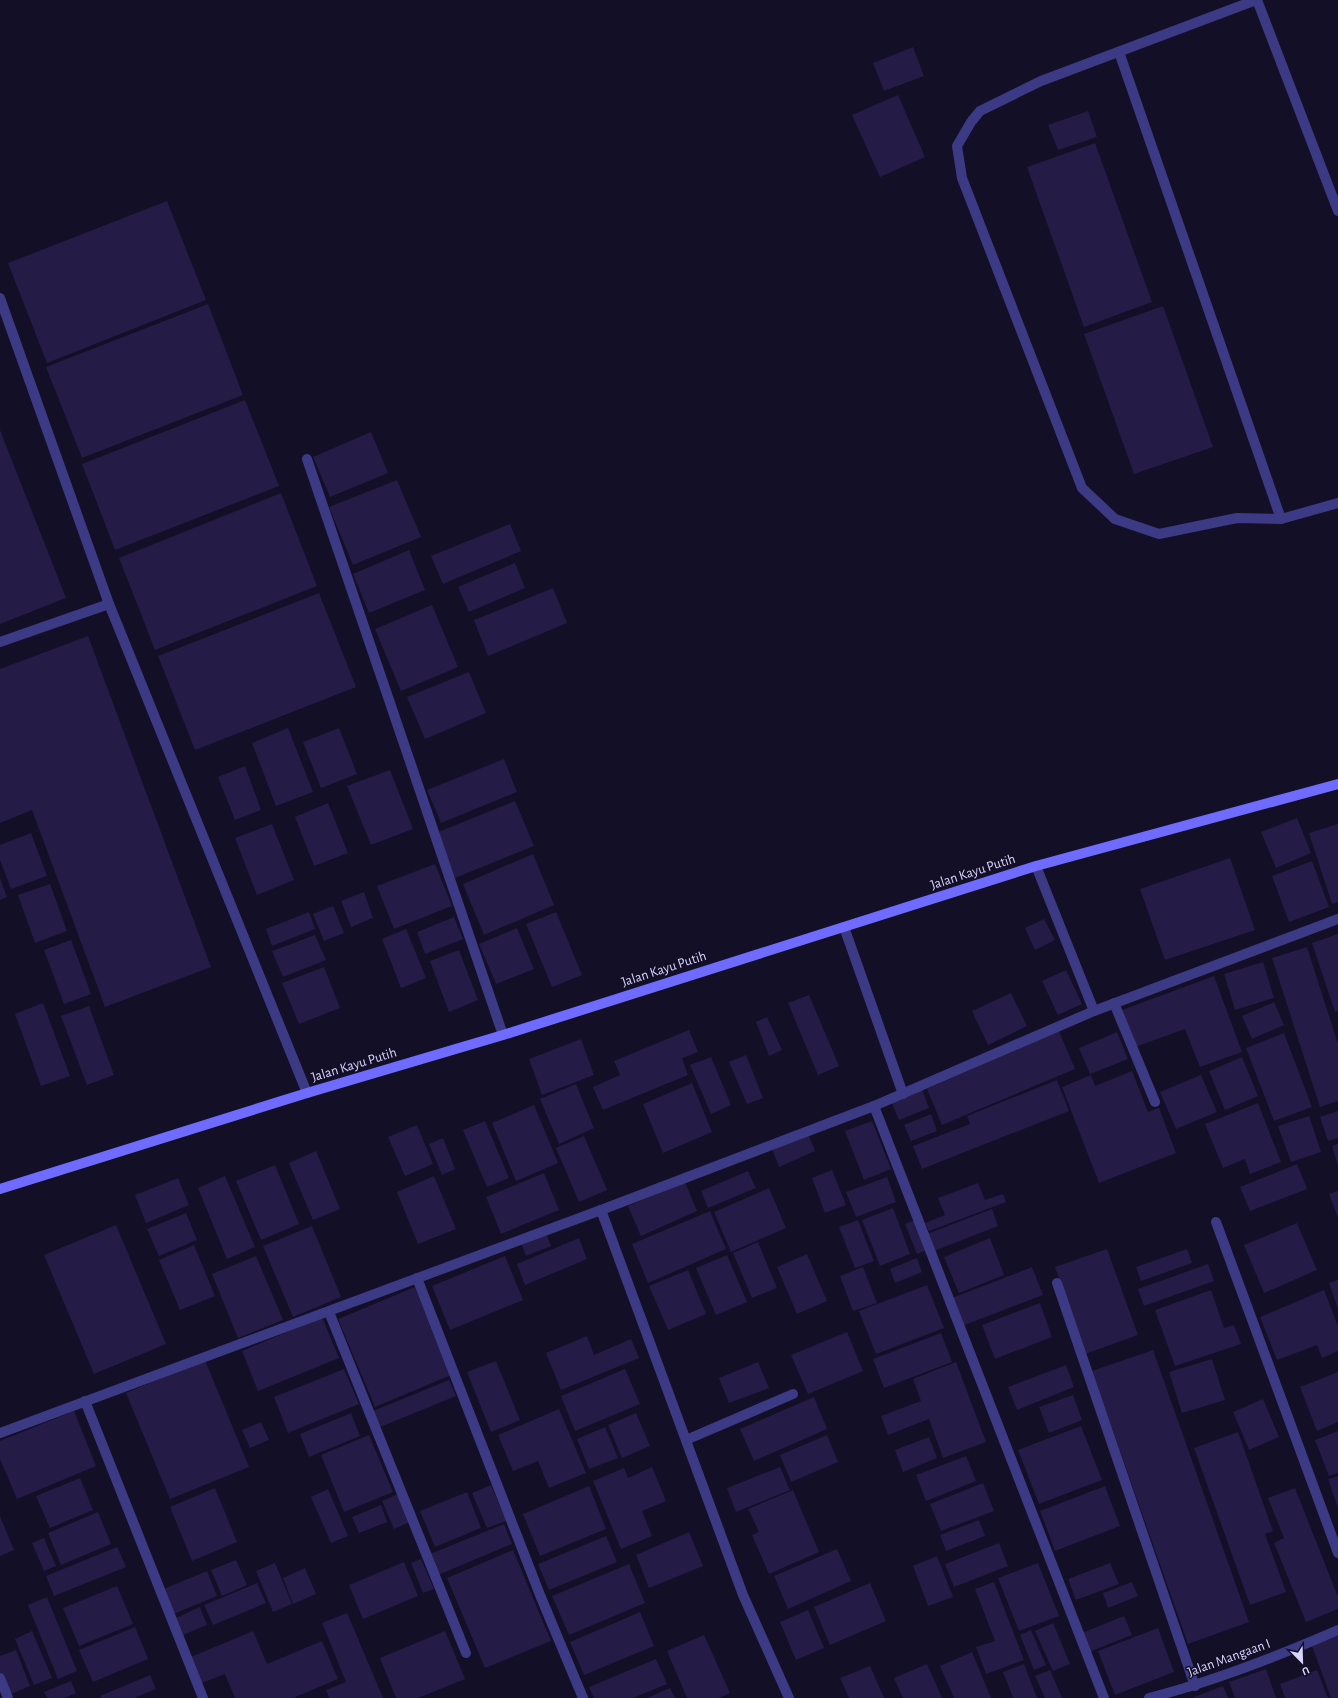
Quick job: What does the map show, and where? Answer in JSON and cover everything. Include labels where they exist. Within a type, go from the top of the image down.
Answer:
[{"type":"street","points":[[1338,211],[1256,0],[1040,81],[980,111],[971,122],[957,146],[962,178],[1082,488],[1115,519],[1158,534],[1237,518],[1281,519],[1338,503]]},
{"type":"street","points":[[1119,52],[1281,519]]},
{"type":"street","points":[[0,298],[109,604],[307,1093]]},
{"type":"street","points":[[307,459],[503,1035]]},
{"type":"street","points":[[0,642],[109,604]]},
{"type":"street","name":"Jalan Kayu Putih","points":[[0,1189],[307,1093],[503,1035],[1036,866],[1338,784]]},
{"type":"street","points":[[1036,866],[1094,1011]]},
{"type":"street","points":[[0,1433],[329,1312],[874,1106],[1094,1011],[1338,919]]},
{"type":"street","points":[[844,927],[903,1094]]},
{"type":"street","points":[[1114,1003],[1155,1102]]},
{"type":"street","points":[[874,1106],[1104,1698]]},
{"type":"street","points":[[601,1210],[743,1595],[789,1698]]},
{"type":"street","points":[[1216,1222],[1338,1553]]},
{"type":"street","points":[[417,1278],[540,1595],[583,1698]]},
{"type":"street","points":[[1057,1283],[1195,1686]]},
{"type":"street","points":[[329,1312],[466,1653]]},
{"type":"street","points":[[686,1440],[793,1394]]},
{"type":"street","points":[[85,1401],[203,1698]]},
{"type":"street","name":"Jalan Mangaan I","points":[[1149,1698],[1195,1686],[1286,1653],[1338,1630]]},
{"type":"street","points":[[0,1678],[8,1698]]},
{"type":"building","points":[[913,47],[924,76],[884,91],[873,63]]},
{"type":"building","points":[[898,95],[925,157],[880,177],[852,115]]},
{"type":"building","points":[[1088,111],[1097,137],[1058,150],[1048,125]]},
{"type":"building","points":[[1095,143],[1152,302],[1084,327],[1027,167]]},
{"type":"building","points":[[167,201],[206,300],[47,363],[8,263]]},
{"type":"building","points":[[208,304],[243,395],[82,458],[46,367]]},
{"type":"building","points":[[1163,306],[1213,447],[1134,474],[1084,334]]},
{"type":"building","points":[[245,400],[279,486],[115,550],[82,464]]},
{"type":"building","points":[[0,430],[66,598],[0,624]]},
{"type":"building","points":[[371,432],[388,473],[330,497],[313,457]]},
{"type":"building","points":[[397,480],[421,537],[353,565],[329,507]]},
{"type":"building","points":[[281,493],[317,586],[155,650],[119,558]]},
{"type":"building","points":[[510,524],[521,551],[443,584],[431,556]]},
{"type":"building","points":[[409,550],[425,590],[369,613],[353,574]]},
{"type":"building","points":[[515,563],[525,588],[469,612],[458,587]]},
{"type":"building","points":[[553,588],[567,623],[488,656],[474,620]]},
{"type":"building","points":[[319,593],[356,687],[195,750],[158,656]]},
{"type":"building","points":[[432,605],[458,667],[401,691],[375,629]]},
{"type":"building","points":[[88,636],[211,967],[105,1007],[32,810],[0,823],[0,669]]},
{"type":"building","points":[[469,672],[486,713],[425,739],[407,697]]},
{"type":"building","points":[[288,728],[313,792],[276,806],[252,743]]},
{"type":"building","points":[[339,728],[357,774],[321,788],[303,742]]},
{"type":"building","points":[[504,759],[517,792],[441,823],[427,790]]},
{"type":"building","points":[[245,766],[261,810],[235,820],[218,777]]},
{"type":"building","points":[[390,770],[413,829],[371,845],[347,786]]},
{"type":"building","points":[[515,801],[534,846],[455,878],[436,833]]},
{"type":"building","points":[[328,803],[348,853],[314,866],[295,817]]},
{"type":"building","points":[[1297,818],[1311,853],[1276,868],[1261,832]]},
{"type":"building","points":[[272,824],[294,880],[257,895],[235,838]]},
{"type":"building","points":[[1338,824],[1338,902],[1332,904],[1309,833]]},
{"type":"building","points":[[31,833],[47,876],[11,889],[0,860],[0,845]]},
{"type":"building","points":[[533,854],[554,905],[484,935],[463,884]]},
{"type":"building","points":[[1230,858],[1255,930],[1165,960],[1140,889]]},
{"type":"building","points":[[1312,861],[1329,907],[1289,922],[1272,876]]},
{"type":"building","points":[[435,864],[452,906],[394,929],[377,886]]},
{"type":"building","points":[[0,878],[7,897],[0,900]]},
{"type":"building","points":[[50,884],[67,931],[35,943],[18,895]]},
{"type":"building","points":[[364,892],[373,918],[351,927],[341,901]]},
{"type":"building","points":[[333,906],[344,933],[324,941],[313,914]]},
{"type":"building","points":[[309,912],[315,929],[272,946],[266,929]]},
{"type":"building","points":[[556,912],[582,975],[552,987],[526,924]]},
{"type":"building","points":[[454,917],[463,939],[425,954],[417,932]]},
{"type":"building","points":[[1044,919],[1055,940],[1035,950],[1025,928]]},
{"type":"building","points":[[517,928],[534,969],[496,984],[479,944]]},
{"type":"building","points":[[406,929],[426,978],[401,988],[382,939]]},
{"type":"building","points":[[1338,934],[1338,1011],[1335,1012],[1312,943]]},
{"type":"building","points":[[315,935],[326,960],[283,977],[272,951]]},
{"type":"building","points":[[71,940],[91,994],[64,1004],[44,950]]},
{"type":"building","points":[[1307,947],[1338,1044],[1338,1101],[1320,1107],[1272,958]]},
{"type":"building","points":[[459,950],[478,1000],[449,1012],[430,961]]},
{"type":"building","points":[[1263,962],[1274,998],[1235,1010],[1224,974]]},
{"type":"building","points":[[324,967],[340,1008],[299,1024],[282,983]]},
{"type":"building","points":[[1066,970],[1082,1004],[1058,1015],[1042,981]]},
{"type":"building","points":[[1214,976],[1242,1052],[1200,1067],[1185,1029],[1135,1047],[1122,1010]]},
{"type":"building","points":[[1011,993],[1027,1026],[988,1045],[972,1011]]},
{"type":"building","points":[[809,995],[839,1066],[818,1075],[788,1003]]},
{"type":"building","points":[[1274,1002],[1284,1025],[1252,1039],[1242,1016]]},
{"type":"building","points":[[43,1003],[70,1076],[41,1086],[15,1014]]},
{"type":"building","points":[[89,1006],[114,1075],[87,1085],[61,1016]]},
{"type":"building","points":[[767,1017],[782,1050],[769,1056],[756,1022]]},
{"type":"building","points":[[689,1030],[698,1052],[682,1058],[688,1075],[603,1110],[593,1087],[620,1075],[614,1061]]},
{"type":"building","points":[[1059,1031],[1075,1069],[942,1125],[927,1089]]},
{"type":"building","points":[[1117,1032],[1128,1059],[1090,1074],[1079,1048]]},
{"type":"building","points":[[1284,1033],[1312,1107],[1274,1121],[1246,1048]]},
{"type":"building","points":[[581,1039],[594,1075],[542,1095],[529,1059]]},
{"type":"building","points":[[746,1055],[763,1098],[747,1104],[729,1062]]},
{"type":"building","points":[[711,1057],[731,1105],[711,1114],[690,1065]]},
{"type":"building","points":[[1242,1057],[1258,1096],[1225,1110],[1209,1071]]},
{"type":"building","points":[[1132,1071],[1148,1112],[1159,1108],[1176,1153],[1099,1183],[1062,1087],[1091,1075],[1095,1086]]},
{"type":"building","points":[[1201,1075],[1217,1112],[1176,1129],[1160,1092]]},
{"type":"building","points":[[1057,1080],[1069,1111],[922,1169],[913,1146],[970,1124],[967,1116]]},
{"type":"building","points":[[692,1083],[712,1132],[663,1153],[643,1104]]},
{"type":"building","points":[[576,1084],[594,1128],[559,1144],[540,1099]]},
{"type":"building","points":[[922,1089],[929,1108],[899,1120],[891,1101]]},
{"type":"building","points":[[1258,1103],[1281,1162],[1250,1174],[1245,1159],[1223,1168],[1205,1124]]},
{"type":"building","points":[[534,1105],[558,1163],[516,1181],[492,1123]]},
{"type":"building","points":[[1338,1111],[1338,1138],[1328,1141],[1320,1117]]},
{"type":"building","points":[[931,1114],[937,1131],[911,1141],[904,1125]]},
{"type":"building","points":[[1309,1116],[1321,1152],[1291,1162],[1278,1126]]},
{"type":"building","points":[[485,1121],[509,1178],[487,1187],[463,1130]]},
{"type":"building","points":[[872,1121],[891,1169],[864,1180],[845,1131]]},
{"type":"building","points":[[417,1125],[433,1164],[405,1176],[388,1137]]},
{"type":"building","points":[[808,1134],[815,1151],[779,1167],[772,1149]]},
{"type":"building","points":[[584,1136],[607,1190],[579,1202],[556,1148]]},
{"type":"building","points":[[443,1138],[455,1169],[442,1175],[429,1144]]},
{"type":"building","points":[[1338,1144],[1338,1166],[1332,1146]]},
{"type":"building","points":[[316,1151],[340,1209],[313,1220],[289,1163]]},
{"type":"building","points":[[1297,1164],[1307,1189],[1250,1211],[1240,1187]]},
{"type":"building","points":[[275,1165],[299,1224],[261,1240],[236,1181]]},
{"type":"building","points":[[832,1170],[846,1205],[825,1213],[812,1178]]},
{"type":"building","points":[[748,1171],[756,1188],[708,1208],[701,1191]]},
{"type":"building","points":[[544,1173],[559,1210],[501,1234],[486,1197]]},
{"type":"building","points":[[225,1176],[255,1247],[227,1259],[198,1188]]},
{"type":"building","points":[[434,1176],[456,1229],[418,1244],[397,1192]]},
{"type":"building","points":[[887,1177],[896,1202],[856,1217],[846,1192]]},
{"type":"building","points":[[178,1178],[189,1205],[146,1223],[135,1195]]},
{"type":"building","points":[[685,1182],[697,1211],[641,1236],[628,1206]]},
{"type":"building","points":[[978,1183],[985,1200],[1003,1194],[1006,1202],[929,1231],[925,1223],[945,1215],[938,1198]]},
{"type":"building","points":[[769,1188],[786,1228],[731,1252],[714,1212]]},
{"type":"building","points":[[1338,1191],[1338,1218],[1329,1194]]},
{"type":"building","points":[[893,1208],[910,1254],[880,1266],[862,1220]]},
{"type":"building","points":[[992,1209],[998,1226],[934,1251],[927,1234]]},
{"type":"building","points":[[710,1211],[726,1249],[648,1283],[632,1244]]},
{"type":"building","points":[[186,1213],[197,1240],[159,1256],[147,1229]]},
{"type":"building","points":[[858,1220],[874,1261],[855,1268],[839,1227]]},
{"type":"building","points":[[915,1220],[927,1250],[917,1254],[905,1224]]},
{"type":"building","points":[[1297,1223],[1317,1270],[1264,1293],[1244,1245]]},
{"type":"building","points":[[116,1225],[166,1344],[94,1374],[44,1255]]},
{"type":"building","points":[[312,1226],[341,1297],[293,1317],[263,1246]]},
{"type":"building","points":[[546,1233],[551,1246],[526,1256],[521,1243]]},
{"type":"building","points":[[579,1238],[587,1259],[525,1285],[517,1264]]},
{"type":"building","points":[[990,1238],[1004,1275],[959,1293],[944,1257]]},
{"type":"building","points":[[758,1242],[777,1288],[752,1298],[733,1253]]},
{"type":"building","points":[[194,1245],[215,1296],[180,1310],[159,1260]]},
{"type":"building","points":[[1107,1249],[1138,1335],[1085,1354],[1055,1267]]},
{"type":"building","points":[[1187,1249],[1192,1263],[1141,1281],[1136,1267]]},
{"type":"building","points":[[807,1254],[827,1301],[797,1314],[777,1267]]},
{"type":"building","points":[[727,1255],[747,1302],[716,1315],[696,1268]]},
{"type":"building","points":[[256,1256],[283,1320],[238,1338],[212,1274]]},
{"type":"building","points":[[505,1256],[523,1300],[450,1330],[432,1286]]},
{"type":"building","points":[[917,1258],[922,1272],[895,1283],[890,1269]]},
{"type":"building","points":[[1208,1264],[1214,1281],[1144,1306],[1138,1289]]},
{"type":"building","points":[[863,1267],[877,1303],[853,1311],[840,1276]]},
{"type":"building","points":[[1032,1267],[1043,1295],[962,1326],[952,1298]]},
{"type":"building","points":[[688,1270],[706,1314],[668,1330],[649,1286]]},
{"type":"building","points":[[1338,1280],[1338,1309],[1329,1283]]},
{"type":"building","points":[[927,1285],[944,1328],[876,1354],[859,1311]]},
{"type":"building","points":[[415,1287],[451,1375],[375,1407],[338,1319]]},
{"type":"building","points":[[1211,1290],[1224,1328],[1234,1325],[1241,1344],[1175,1366],[1155,1310]]},
{"type":"building","points":[[1324,1290],[1338,1326],[1338,1351],[1322,1358],[1317,1345],[1277,1360],[1260,1317]]},
{"type":"building","points":[[1040,1303],[1052,1337],[995,1359],[982,1325]]},
{"type":"building","points":[[322,1317],[339,1358],[258,1391],[242,1351]]},
{"type":"building","points":[[847,1332],[863,1371],[808,1394],[791,1355]]},
{"type":"building","points":[[941,1333],[952,1362],[884,1388],[873,1359]]},
{"type":"building","points":[[587,1336],[594,1355],[631,1339],[639,1358],[561,1390],[546,1353]]},
{"type":"building","points":[[1153,1350],[1249,1622],[1188,1644],[1092,1371]]},
{"type":"building","points":[[1212,1359],[1225,1400],[1182,1413],[1169,1372]]},
{"type":"building","points":[[205,1360],[249,1467],[170,1499],[126,1393]]},
{"type":"building","points":[[496,1361],[520,1420],[491,1432],[467,1372]]},
{"type":"building","points":[[758,1362],[769,1388],[729,1403],[719,1378]]},
{"type":"building","points":[[956,1362],[986,1442],[943,1458],[929,1419],[888,1435],[881,1416],[921,1401],[913,1379]]},
{"type":"building","points":[[1066,1365],[1074,1387],[1017,1410],[1008,1387]]},
{"type":"building","points":[[344,1369],[359,1404],[288,1433],[274,1397]]},
{"type":"building","points":[[625,1369],[640,1404],[575,1431],[561,1396]]},
{"type":"building","points":[[1338,1372],[1338,1422],[1317,1431],[1300,1387]]},
{"type":"building","points":[[449,1380],[456,1396],[380,1427],[373,1411]]},
{"type":"building","points":[[1073,1395],[1082,1420],[1049,1433],[1039,1407]]},
{"type":"building","points":[[814,1397],[827,1429],[754,1461],[740,1429]]},
{"type":"building","points":[[1263,1399],[1279,1437],[1249,1450],[1233,1412]]},
{"type":"building","points":[[559,1409],[586,1473],[549,1488],[538,1461],[513,1471],[498,1435]]},
{"type":"building","points":[[74,1411],[96,1466],[17,1499],[0,1459],[0,1441]]},
{"type":"building","points":[[351,1413],[360,1436],[309,1457],[300,1434]]},
{"type":"building","points":[[636,1413],[650,1446],[622,1458],[608,1425]]},
{"type":"building","points":[[261,1422],[269,1440],[250,1448],[242,1430]]},
{"type":"building","points":[[1081,1426],[1102,1480],[1039,1504],[1018,1450]]},
{"type":"building","points":[[605,1427],[618,1458],[589,1469],[577,1439]]},
{"type":"building","points":[[1338,1431],[1338,1473],[1329,1476],[1315,1440]]},
{"type":"building","points":[[1238,1432],[1273,1531],[1265,1534],[1286,1592],[1250,1605],[1194,1448]]},
{"type":"building","points":[[369,1435],[393,1492],[344,1512],[321,1455]]},
{"type":"building","points":[[827,1435],[838,1462],[791,1482],[780,1455]]},
{"type":"building","points":[[929,1437],[937,1458],[903,1472],[895,1450]]},
{"type":"building","points":[[966,1456],[976,1481],[926,1501],[916,1475]]},
{"type":"building","points":[[652,1467],[666,1501],[642,1511],[652,1536],[621,1549],[593,1481],[624,1468],[628,1478]]},
{"type":"building","points":[[780,1467],[790,1490],[736,1512],[727,1488]]},
{"type":"building","points":[[1338,1476],[1338,1508],[1328,1479]]},
{"type":"building","points":[[80,1478],[93,1510],[50,1528],[36,1496]]},
{"type":"building","points":[[983,1483],[994,1511],[941,1531],[930,1504]]},
{"type":"building","points":[[491,1485],[506,1521],[487,1528],[472,1493]]},
{"type":"building","points":[[589,1486],[606,1529],[540,1556],[523,1514]]},
{"type":"building","points":[[1105,1486],[1120,1526],[1055,1551],[1040,1511]]},
{"type":"building","points":[[215,1488],[237,1542],[192,1561],[170,1507]]},
{"type":"building","points":[[1295,1488],[1338,1597],[1338,1609],[1306,1622],[1274,1543],[1284,1538],[1268,1498]]},
{"type":"building","points":[[328,1489],[348,1536],[331,1543],[311,1497]]},
{"type":"building","points":[[793,1490],[819,1552],[769,1574],[752,1535],[759,1532],[748,1509]]},
{"type":"building","points":[[467,1492],[481,1528],[435,1547],[420,1511]]},
{"type":"building","points":[[398,1494],[410,1522],[394,1529],[382,1501]]},
{"type":"building","points":[[381,1505],[387,1522],[359,1533],[352,1517]]},
{"type":"building","points":[[98,1512],[111,1544],[61,1565],[48,1533]]},
{"type":"building","points":[[0,1516],[14,1550],[0,1556]]},
{"type":"building","points":[[979,1520],[985,1536],[946,1551],[940,1535]]},
{"type":"building","points":[[504,1524],[512,1544],[438,1575],[430,1554]]},
{"type":"building","points":[[689,1532],[703,1566],[649,1588],[636,1555]]},
{"type":"building","points":[[606,1536],[617,1562],[549,1590],[538,1564]]},
{"type":"building","points":[[44,1538],[56,1566],[44,1571],[32,1543]]},
{"type":"building","points":[[999,1543],[1008,1566],[954,1587],[945,1564]]},
{"type":"building","points":[[117,1547],[126,1567],[54,1596],[46,1576]]},
{"type":"building","points":[[837,1549],[851,1581],[788,1609],[774,1576]]},
{"type":"building","points":[[513,1550],[551,1641],[485,1668],[447,1578]]},
{"type":"building","points":[[937,1556],[953,1597],[928,1606],[913,1566]]},
{"type":"building","points":[[421,1559],[434,1589],[423,1593],[411,1563]]},
{"type":"building","points":[[236,1560],[247,1585],[222,1596],[211,1570]]},
{"type":"building","points":[[404,1562],[418,1596],[363,1619],[349,1585]]},
{"type":"building","points":[[275,1563],[292,1604],[273,1612],[256,1571]]},
{"type":"building","points":[[1038,1563],[1059,1616],[1019,1631],[998,1578]]},
{"type":"building","points":[[1110,1563],[1119,1584],[1076,1600],[1068,1579]]},
{"type":"building","points":[[629,1564],[645,1603],[569,1635],[552,1596]]},
{"type":"building","points":[[305,1568],[316,1594],[293,1604],[283,1578]]},
{"type":"building","points":[[207,1571],[217,1596],[171,1615],[161,1590]]},
{"type":"building","points":[[994,1582],[1024,1660],[986,1674],[976,1647],[995,1641],[975,1589]]},
{"type":"building","points":[[1132,1582],[1138,1596],[1108,1608],[1103,1593]]},
{"type":"building","points":[[257,1583],[266,1603],[213,1625],[204,1605]]},
{"type":"building","points":[[870,1583],[886,1621],[830,1645],[814,1607]]},
{"type":"building","points":[[117,1586],[133,1624],[79,1646],[63,1608]]},
{"type":"building","points":[[47,1597],[77,1671],[58,1679],[28,1605]]},
{"type":"building","points":[[200,1607],[207,1625],[183,1635],[176,1618]]},
{"type":"building","points":[[808,1610],[824,1648],[796,1660],[780,1622]]},
{"type":"building","points":[[640,1612],[654,1646],[584,1675],[570,1642]]},
{"type":"building","points":[[347,1613],[383,1698],[329,1698],[326,1690],[346,1682],[322,1623]]},
{"type":"building","points":[[1124,1616],[1132,1635],[1089,1652],[1082,1633]]},
{"type":"building","points":[[1053,1623],[1070,1664],[1053,1671],[1035,1631]]},
{"type":"building","points":[[135,1627],[148,1659],[93,1682],[79,1650]]},
{"type":"building","points":[[1158,1628],[1174,1672],[1115,1695],[1098,1651]]},
{"type":"building","points":[[1031,1630],[1046,1665],[1034,1670],[1020,1635]]},
{"type":"building","points":[[32,1631],[52,1678],[34,1685],[15,1639]]},
{"type":"building","points":[[253,1631],[267,1664],[322,1641],[338,1679],[293,1698],[235,1698],[225,1674],[202,1683],[191,1657]]},
{"type":"building","points":[[445,1631],[465,1679],[418,1698],[396,1698],[380,1658]]},
{"type":"building","points":[[704,1635],[730,1693],[719,1698],[687,1698],[667,1651]]},
{"type":"building","points":[[1338,1636],[1338,1698],[1331,1698],[1312,1646]]},
{"type":"building","points":[[16,1650],[30,1686],[9,1695],[0,1673],[0,1656]]},
{"type":"building","points":[[972,1652],[991,1698],[954,1698],[940,1666]]},
{"type":"building","points":[[656,1659],[667,1684],[633,1698],[594,1698],[589,1687]]},
{"type":"building","points":[[927,1664],[942,1698],[903,1698],[894,1678]]},
{"type":"building","points":[[1024,1664],[1037,1698],[1013,1698],[1003,1672]]},
{"type":"building","points":[[870,1666],[884,1698],[849,1698],[840,1678]]},
{"type":"building","points":[[1266,1669],[1276,1698],[1235,1698],[1229,1682]]},
{"type":"building","points":[[1050,1670],[1062,1698],[1045,1698],[1035,1676]]},
{"type":"building","points":[[1317,1670],[1328,1698],[1285,1698],[1280,1684]]},
{"type":"building","points":[[150,1675],[156,1689],[134,1698],[101,1698],[100,1696]]},
{"type":"building","points":[[71,1681],[76,1693],[65,1698],[47,1698],[44,1692]]},
{"type":"building","points":[[1223,1686],[1228,1698],[1194,1697]]},
{"type":"building","points":[[670,1688],[675,1698],[647,1698]]}]
